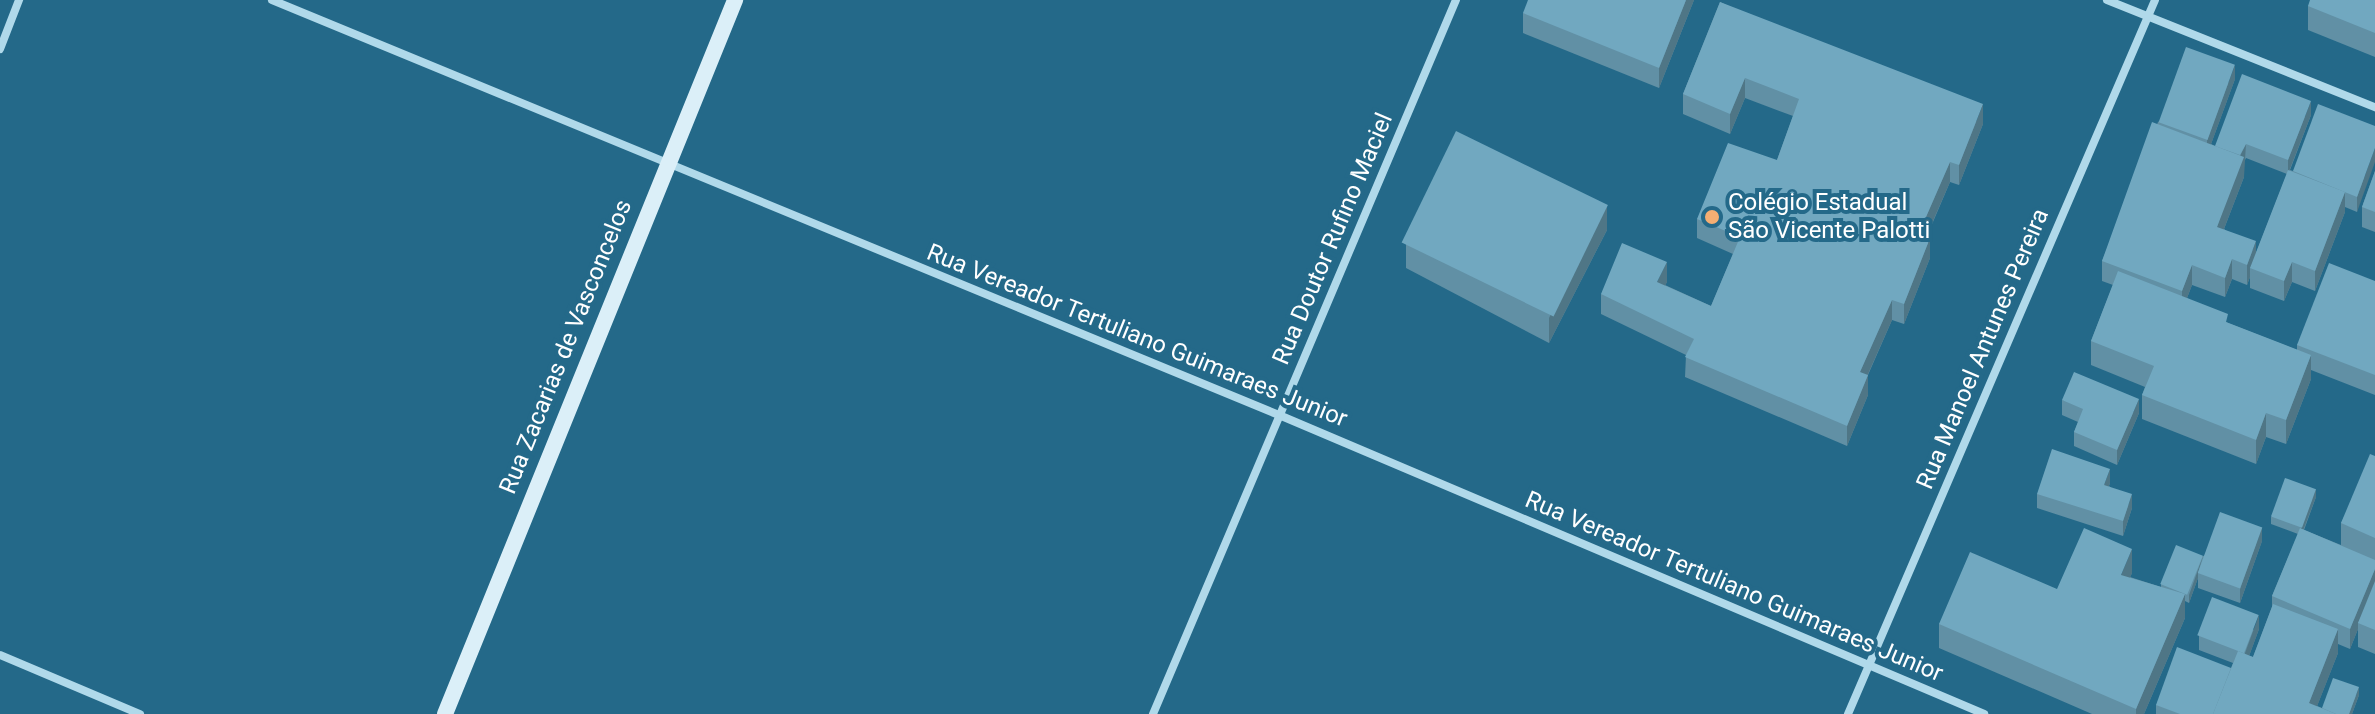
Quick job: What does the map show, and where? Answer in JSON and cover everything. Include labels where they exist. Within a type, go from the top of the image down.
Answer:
[{"type":"street","points":[[0,49],[19,0]]},
{"type":"street","name":"Rua Vereador Tertuliano Guimaraes Junior","points":[[272,0],[1279,415],[1984,714]]},
{"type":"street","name":"Rua Zacarias de Vasconcelos","points":[[445,714],[665,163],[735,0]]},
{"type":"street","name":"Rua Doutor Rufino Maciel","points":[[1153,714],[1456,0]]},
{"type":"street","points":[[2107,0],[2375,107]]},
{"type":"street","name":"Rua Manoel Antunes Pereira","points":[[1848,714],[2155,0]]},
{"type":"street","points":[[0,655],[140,714]]},
{"type":"building","points":[[1528,0],[1686,0],[1659,68],[1523,13]]},
{"type":"building","points":[[2310,0],[2375,0],[2375,33],[2308,6]]},
{"type":"building","name":"Colégio Estadual São Vicente Palotti","points":[[1720,2],[1983,104],[1959,165],[1950,162],[1919,233],[1930,238],[1904,304],[1892,300],[1860,372],[1868,375],[1847,426],[1685,357],[1694,339],[1601,294],[1622,243],[1667,262],[1657,282],[1711,306],[1740,237],[1697,219],[1728,143],[1777,160],[1799,99],[1745,78],[1730,114],[1683,94]]},
{"type":"building","points":[[2186,47],[2235,65],[2208,140],[2159,122]]},
{"type":"building","points":[[2242,74],[2311,101],[2288,160],[2246,144],[2240,155],[2215,146]]},
{"type":"building","points":[[2318,104],[2375,126],[2375,148],[2357,197],[2293,171]]},
{"type":"building","points":[[2152,122],[2244,157],[2217,227],[2256,241],[2247,265],[2232,259],[2225,278],[2192,265],[2182,291],[2102,261]]},
{"type":"building","points":[[1456,131],[1608,205],[1554,317],[1402,242]]},
{"type":"building","points":[[2288,170],[2345,192],[2315,271],[2292,262],[2284,281],[2250,268]]},
{"type":"building","points":[[2375,171],[2375,212],[2362,207]]},
{"type":"building","points":[[2329,263],[2375,281],[2375,375],[2297,345]]},
{"type":"building","points":[[2118,271],[2228,314],[2226,322],[2311,355],[2286,420],[2266,413],[2256,440],[2142,395],[2154,366],[2091,341]]},
{"type":"building","points":[[2074,372],[2139,399],[2117,450],[2074,432],[2083,409],[2062,400]]},
{"type":"building","points":[[2052,449],[2110,469],[2104,485],[2132,494],[2123,521],[2037,494]]},
{"type":"building","points":[[2370,454],[2375,456],[2375,538],[2341,523]]},
{"type":"building","points":[[2285,478],[2316,489],[2302,528],[2271,517]]},
{"type":"building","points":[[2220,512],[2262,527],[2240,588],[2198,573]]},
{"type":"building","points":[[2084,528],[2132,549],[2121,575],[2185,594],[2136,709],[1939,624],[1970,552],[2057,589]]},
{"type":"building","points":[[2300,528],[2375,560],[2375,569],[2350,629],[2272,596]]},
{"type":"building","points":[[2176,545],[2203,556],[2187,595],[2160,584]]},
{"type":"building","points":[[2375,581],[2375,630],[2358,623]]},
{"type":"building","points":[[2212,597],[2259,615],[2244,653],[2197,635]]},
{"type":"building","points":[[2273,604],[2338,629],[2309,703],[2336,714],[2213,714],[2238,651],[2253,657]]},
{"type":"building","points":[[2177,647],[2231,668],[2213,714],[2180,714],[2156,705]]},
{"type":"building","points":[[2333,678],[2359,687],[2349,714],[2336,714],[2322,708]]},
{"type":"place","name":"Colégio Estadual São Vicente Palotti","points":[[1712,217]]}]
